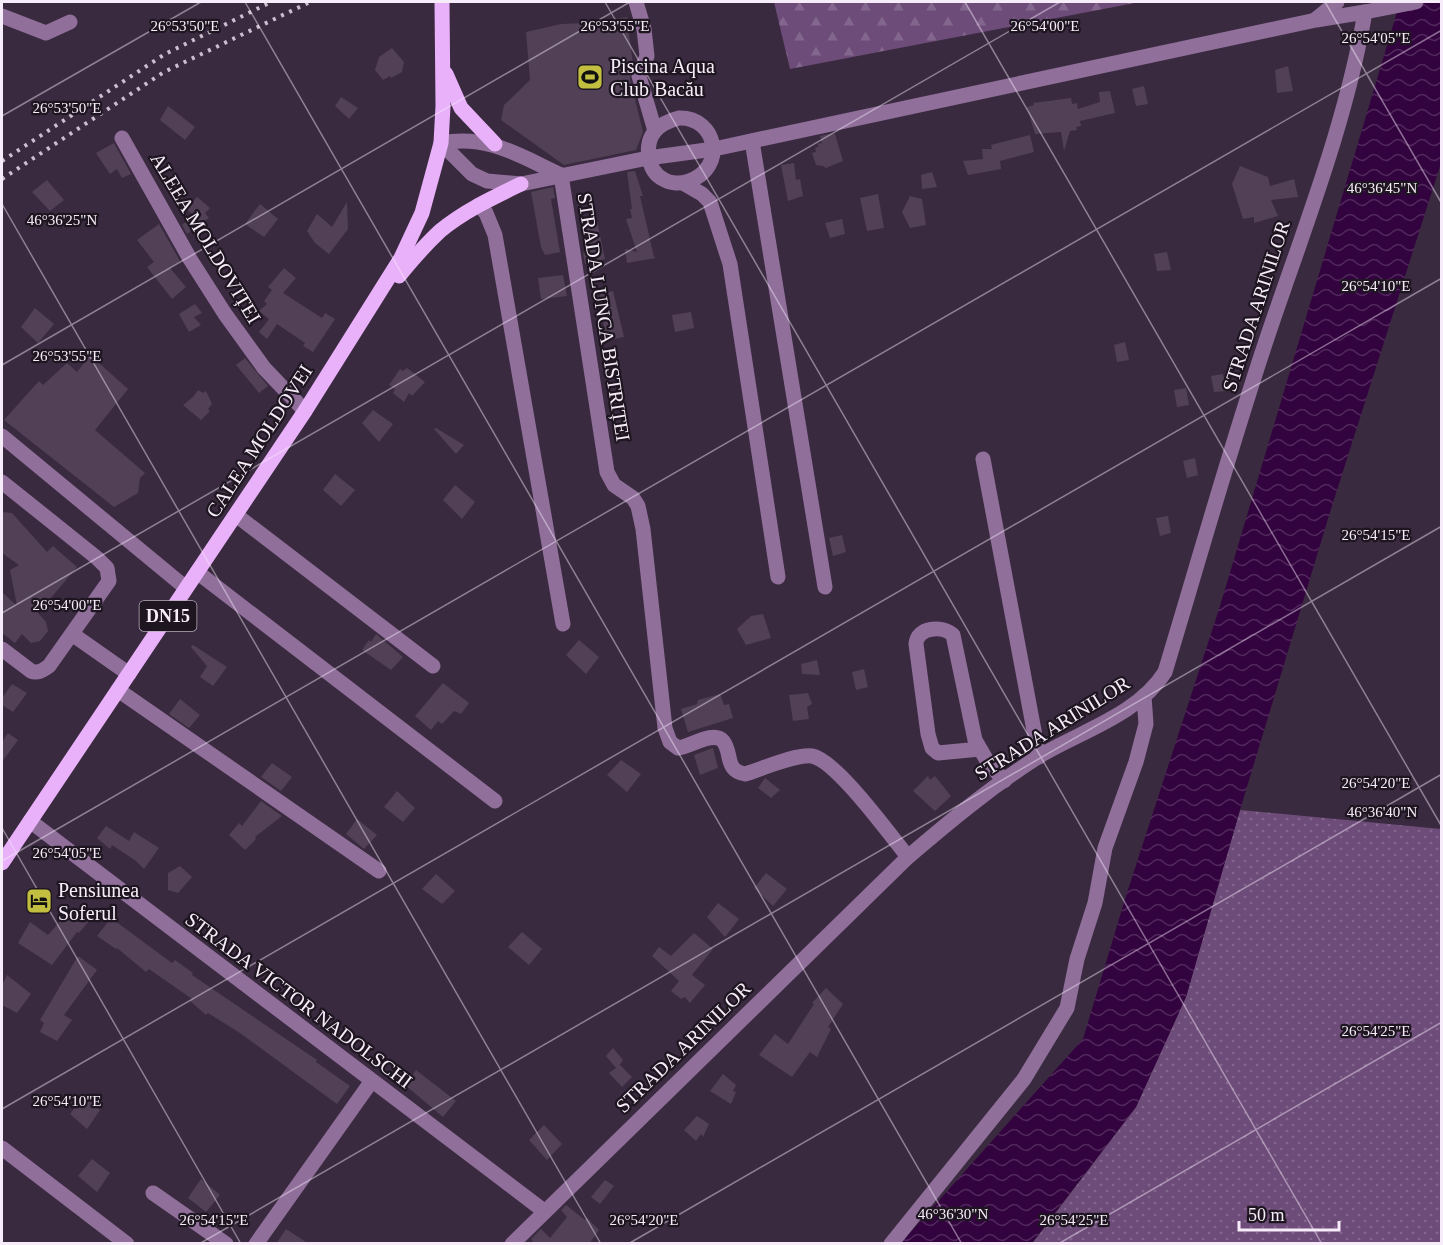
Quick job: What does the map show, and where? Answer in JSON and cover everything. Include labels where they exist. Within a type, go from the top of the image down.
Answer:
[{"type":"main road","name":"CALEA MOLDOVEI","points":[[2,863],[305,411],[401,258],[422,213],[441,143],[442,2]]},
{"type":"main road","points":[[443,68],[461,108],[495,144]]},
{"type":"main road","points":[[347,342],[414,257],[442,230],[479,205],[521,184]]},
{"type":"street","points":[[636,2],[644,29],[647,56],[639,76],[655,131]]},
{"type":"street","points":[[1316,20],[1337,2]]},
{"type":"street","name":"STRADA LUNCA BISTRIȚEI","points":[[908,857],[875,815],[825,761],[812,756],[745,774],[737,773],[732,767],[723,741],[718,738],[709,738],[678,748],[670,742],[665,728],[643,529],[638,506],[633,498],[614,485],[607,472],[561,176],[648,158],[714,149],[1316,20],[1416,2]]},
{"type":"street","name":"STRADA ARINILOR","points":[[512,1244],[908,857],[968,805],[1039,757],[1131,707],[1157,686],[1166,672],[1250,390],[1344,107],[1358,53],[1365,12]]},
{"type":"street","points":[[2,15],[46,33],[70,22]]},
{"type":"street","points":[[679,118],[690,118],[700,123],[708,134],[714,149],[712,164],[706,171],[699,178],[683,183],[661,179],[654,173],[648,158],[649,144],[655,131],[668,121],[679,118]]},
{"type":"street","name":"ALEEA MOLDOVIȚEI","points":[[122,138],[190,259],[225,314],[264,368],[305,411]]},
{"type":"street","points":[[441,143],[470,140],[495,144],[561,176]]},
{"type":"street","points":[[752,141],[825,587]]},
{"type":"street","points":[[441,143],[472,174],[487,181],[521,184],[561,176]]},
{"type":"street","points":[[683,183],[702,194],[710,202],[730,264],[778,577]]},
{"type":"street","points":[[479,205],[486,213],[495,234],[563,624]]},
{"type":"street","points":[[2,436],[186,588]]},
{"type":"street","points":[[983,459],[1039,757]]},
{"type":"street","points":[[2,482],[107,567],[109,581],[49,666],[41,672],[31,671],[2,649]]},
{"type":"street","points":[[236,515],[433,666]]},
{"type":"street","points":[[197,572],[495,801]]},
{"type":"street","points":[[980,749],[938,753],[932,748],[928,734],[916,644],[916,636],[920,633],[940,630],[953,635],[975,740],[986,759],[1004,780]]},
{"type":"street","points":[[72,634],[129,674]]},
{"type":"street","points":[[118,690],[379,871]]},
{"type":"street","points":[[891,1244],[1024,1079],[1066,1008],[1077,959],[1095,903],[1105,848],[1136,762],[1146,724],[1144,696]]},
{"type":"street","name":"STRADA VICTOR NADOLSCHI","points":[[30,821],[371,1082],[544,1211]]},
{"type":"street","points":[[256,1244],[371,1082]]},
{"type":"street","points":[[2,1148],[127,1244]]},
{"type":"street","points":[[153,1193],[226,1244]]},
{"type":"green space","points":[[774,2],[1140,2],[790,69]]},
{"type":"green space","points":[[1240,810],[1441,829],[1441,1243],[1032,1244],[1136,1107],[1186,997]]},
{"type":"water","points":[[1400,2],[1441,2],[1441,163],[1331,509],[1186,997],[1136,1107],[1032,1243],[900,1244],[1083,1039],[1125,899],[1220,606]]},
{"type":"building","points":[[627,17],[633,65],[630,79],[643,132],[636,150],[564,165],[501,120],[504,105],[530,80],[526,32],[561,24]]},
{"type":"building","points":[[392,48],[404,62],[402,72],[383,80],[375,70],[379,57]]},
{"type":"building","points":[[1288,66],[1293,91],[1277,93],[1275,70]]},
{"type":"building","points":[[1144,86],[1148,104],[1136,106],[1132,89]]},
{"type":"building","points":[[1110,91],[1115,113],[1080,121],[1081,126],[1076,127],[1077,130],[1070,131],[1064,151],[1061,132],[1035,134],[1027,107],[1034,105],[1033,103],[1071,98],[1072,104],[1077,103],[1078,109],[1100,102],[1099,92]]},
{"type":"building","points":[[341,97],[358,108],[349,119],[335,106]]},
{"type":"building","points":[[168,106],[195,127],[185,140],[160,120]]},
{"type":"building","points":[[835,134],[843,161],[826,168],[816,165],[812,153],[816,152],[815,148],[819,146],[817,144],[822,143],[820,136]]},
{"type":"building","points":[[1030,135],[1034,152],[1000,161],[1001,169],[968,175],[963,161],[983,159],[982,149],[992,149],[991,145]]},
{"type":"building","points":[[114,143],[131,174],[122,178],[117,169],[110,174],[96,153]]},
{"type":"building","points":[[794,163],[796,180],[800,179],[803,196],[788,201],[781,165]]},
{"type":"building","points":[[1240,166],[1268,177],[1270,186],[1294,179],[1298,197],[1271,200],[1278,216],[1254,223],[1254,217],[1243,219],[1232,184]]},
{"type":"building","points":[[635,171],[643,196],[640,196],[656,258],[627,263],[625,249],[637,252],[626,219],[632,218],[627,172]]},
{"type":"building","points":[[932,172],[937,187],[922,189],[921,175]]},
{"type":"building","points":[[47,180],[64,200],[50,211],[32,192]]},
{"type":"building","points":[[553,187],[555,198],[551,199],[560,252],[545,255],[541,247],[531,192]]},
{"type":"building","points":[[878,194],[884,228],[867,231],[860,198]]},
{"type":"building","points":[[910,196],[922,199],[926,225],[910,228],[902,212]]},
{"type":"building","points":[[197,197],[210,208],[205,213],[209,218],[187,234],[182,225],[195,216],[186,209]]},
{"type":"building","points":[[347,202],[348,229],[329,254],[315,243],[307,231],[317,214],[332,227]]},
{"type":"building","points":[[260,204],[278,219],[264,237],[245,224]]},
{"type":"building","points":[[842,219],[845,234],[830,238],[825,223]]},
{"type":"building","points":[[597,221],[605,259],[585,264],[583,253],[588,251],[581,225]]},
{"type":"building","points":[[159,224],[180,261],[170,268],[186,287],[172,299],[147,267],[154,262],[137,240]]},
{"type":"building","points":[[1167,252],[1171,270],[1157,271],[1154,254]]},
{"type":"building","points":[[284,268],[296,278],[283,293],[322,318],[325,313],[335,319],[313,352],[303,346],[305,343],[277,324],[267,339],[259,332],[269,319],[259,311],[267,304],[264,301],[272,290],[268,287]]},
{"type":"building","points":[[563,275],[567,296],[541,299],[538,278]]},
{"type":"building","points":[[613,291],[624,337],[605,341],[600,294]]},
{"type":"building","points":[[195,304],[202,313],[194,317],[201,325],[189,332],[179,314]]},
{"type":"building","points":[[35,308],[54,324],[38,343],[21,327]]},
{"type":"building","points":[[691,312],[694,328],[675,332],[672,315]]},
{"type":"building","points":[[1125,342],[1129,360],[1117,362],[1114,345]]},
{"type":"building","points":[[90,355],[128,389],[95,430],[145,473],[140,478],[138,493],[114,507],[4,420],[39,381],[43,385],[67,363],[77,372]]},
{"type":"building","points":[[245,358],[268,386],[259,393],[236,365]]},
{"type":"building","points":[[407,368],[425,382],[412,396],[409,393],[404,402],[393,393],[395,389],[389,385],[400,369],[403,371]]},
{"type":"building","points":[[1223,374],[1227,391],[1214,392],[1211,376]]},
{"type":"building","points":[[1186,388],[1189,405],[1177,407],[1174,390]]},
{"type":"building","points":[[198,390],[203,393],[206,391],[212,404],[208,409],[210,411],[201,420],[183,405]]},
{"type":"building","points":[[373,410],[393,424],[379,442],[362,423]]},
{"type":"building","points":[[436,428],[464,445],[456,454],[434,429]]},
{"type":"building","points":[[1195,458],[1198,475],[1187,478],[1183,461]]},
{"type":"building","points":[[335,474],[355,490],[341,506],[323,490]]},
{"type":"building","points":[[455,485],[475,502],[462,519],[443,500]]},
{"type":"building","points":[[2,512],[12,513],[47,552],[53,546],[77,567],[38,613],[46,622],[48,631],[40,641],[31,643],[22,634],[15,643],[2,633],[2,592],[17,606],[10,570],[19,565],[2,553]]},
{"type":"building","points":[[1168,516],[1171,533],[1160,536],[1156,518]]},
{"type":"building","points":[[842,535],[846,552],[833,556],[829,538]]},
{"type":"building","points":[[763,614],[771,638],[746,645],[737,629],[751,616]]},
{"type":"building","points":[[376,634],[403,657],[391,670],[362,650]]},
{"type":"building","points":[[579,640],[599,657],[586,674],[566,655]]},
{"type":"building","points":[[193,645],[227,667],[213,686],[200,677],[207,666],[191,647]]},
{"type":"building","points":[[817,660],[820,675],[802,674],[801,664]]},
{"type":"building","points":[[864,669],[868,687],[856,690],[852,672]]},
{"type":"building","points":[[443,683],[469,703],[461,714],[454,711],[442,724],[438,721],[431,730],[415,716]]},
{"type":"building","points":[[12,684],[27,693],[13,712],[2,705],[2,698]]},
{"type":"building","points":[[808,693],[812,704],[807,707],[809,719],[793,721],[789,695]]},
{"type":"building","points":[[720,694],[724,705],[729,704],[733,718],[688,732],[681,709],[697,704],[698,700]]},
{"type":"building","points":[[180,699],[200,715],[189,728],[169,714]]},
{"type":"building","points":[[8,733],[18,740],[2,762],[2,742]]},
{"type":"building","points":[[713,748],[718,768],[700,775],[694,755]]},
{"type":"building","points":[[621,760],[641,774],[627,792],[607,775]]},
{"type":"building","points":[[272,763],[292,777],[281,791],[261,777]]},
{"type":"building","points":[[928,776],[930,780],[935,776],[951,796],[935,811],[913,791]]},
{"type":"building","points":[[765,778],[780,790],[771,798],[758,788]]},
{"type":"building","points":[[397,791],[415,808],[403,822],[384,807]]},
{"type":"building","points":[[261,801],[282,816],[255,837],[256,839],[245,850],[229,835],[239,823],[242,826]]},
{"type":"building","points":[[357,819],[377,835],[364,849],[346,834]]},
{"type":"building","points":[[106,826],[129,841],[134,832],[159,848],[144,869],[112,845],[110,849],[97,838]]},
{"type":"building","points":[[180,866],[192,877],[178,893],[168,890],[168,873]]},
{"type":"building","points":[[766,873],[787,889],[773,906],[754,888]]},
{"type":"building","points":[[436,874],[455,891],[442,904],[422,889]]},
{"type":"building","points":[[718,903],[739,919],[725,937],[707,917]]},
{"type":"building","points":[[72,908],[89,921],[79,933],[77,932],[52,965],[18,943],[30,922],[48,935]]},
{"type":"building","points":[[111,918],[172,963],[175,960],[193,973],[192,975],[317,1060],[316,1062],[350,1086],[337,1104],[240,1033],[208,1013],[206,1015],[190,1001],[192,999],[149,969],[146,972],[117,948],[97,936]]},
{"type":"building","points":[[522,932],[542,949],[529,965],[508,947]]},
{"type":"building","points":[[694,933],[713,949],[692,975],[705,985],[690,1003],[685,997],[681,999],[671,991],[679,981],[652,956],[659,947],[671,956]]},
{"type":"building","points":[[78,956],[97,970],[64,1015],[72,1020],[57,1041],[40,1032],[44,1023],[40,1020]]},
{"type":"building","points":[[7,975],[31,994],[17,1013],[2,1005],[2,985]]},
{"type":"building","points":[[826,988],[843,1004],[828,1027],[831,1029],[817,1057],[810,1052],[792,1077],[759,1055],[775,1034],[788,1044],[814,1004],[812,1003]]},
{"type":"building","points":[[613,1048],[623,1060],[619,1066],[632,1077],[622,1087],[609,1073],[616,1068],[606,1056]]},
{"type":"building","points":[[416,1070],[456,1101],[443,1117],[405,1085]]},
{"type":"building","points":[[723,1074],[736,1085],[731,1104],[710,1091]]},
{"type":"building","points":[[84,1095],[100,1110],[87,1129],[70,1114]]},
{"type":"building","points":[[697,1116],[709,1124],[703,1137],[701,1134],[696,1141],[684,1130]]},
{"type":"building","points":[[544,1125],[562,1144],[547,1160],[529,1140]]},
{"type":"building","points":[[92,1159],[110,1173],[97,1192],[78,1176]]},
{"type":"building","points":[[201,1179],[220,1195],[206,1212],[188,1198]]},
{"type":"building","points":[[605,1180],[614,1186],[600,1204],[591,1197]]},
{"type":"building","points":[[566,1205],[585,1220],[587,1218],[599,1230],[589,1244],[535,1244],[531,1239],[541,1229],[550,1238],[567,1217],[561,1210]]},
{"type":"building","points":[[286,1229],[309,1244],[276,1244]]},
{"type":"railway","points":[[2,161],[165,54],[271,2]]},
{"type":"railway","points":[[2,179],[164,72],[310,2]]},
{"type":"place","name":"Piscina Aqua Club Bacău","points":[[590,77]]},
{"type":"place","name":"Pensiunea Soferul","points":[[39,901]]}]
